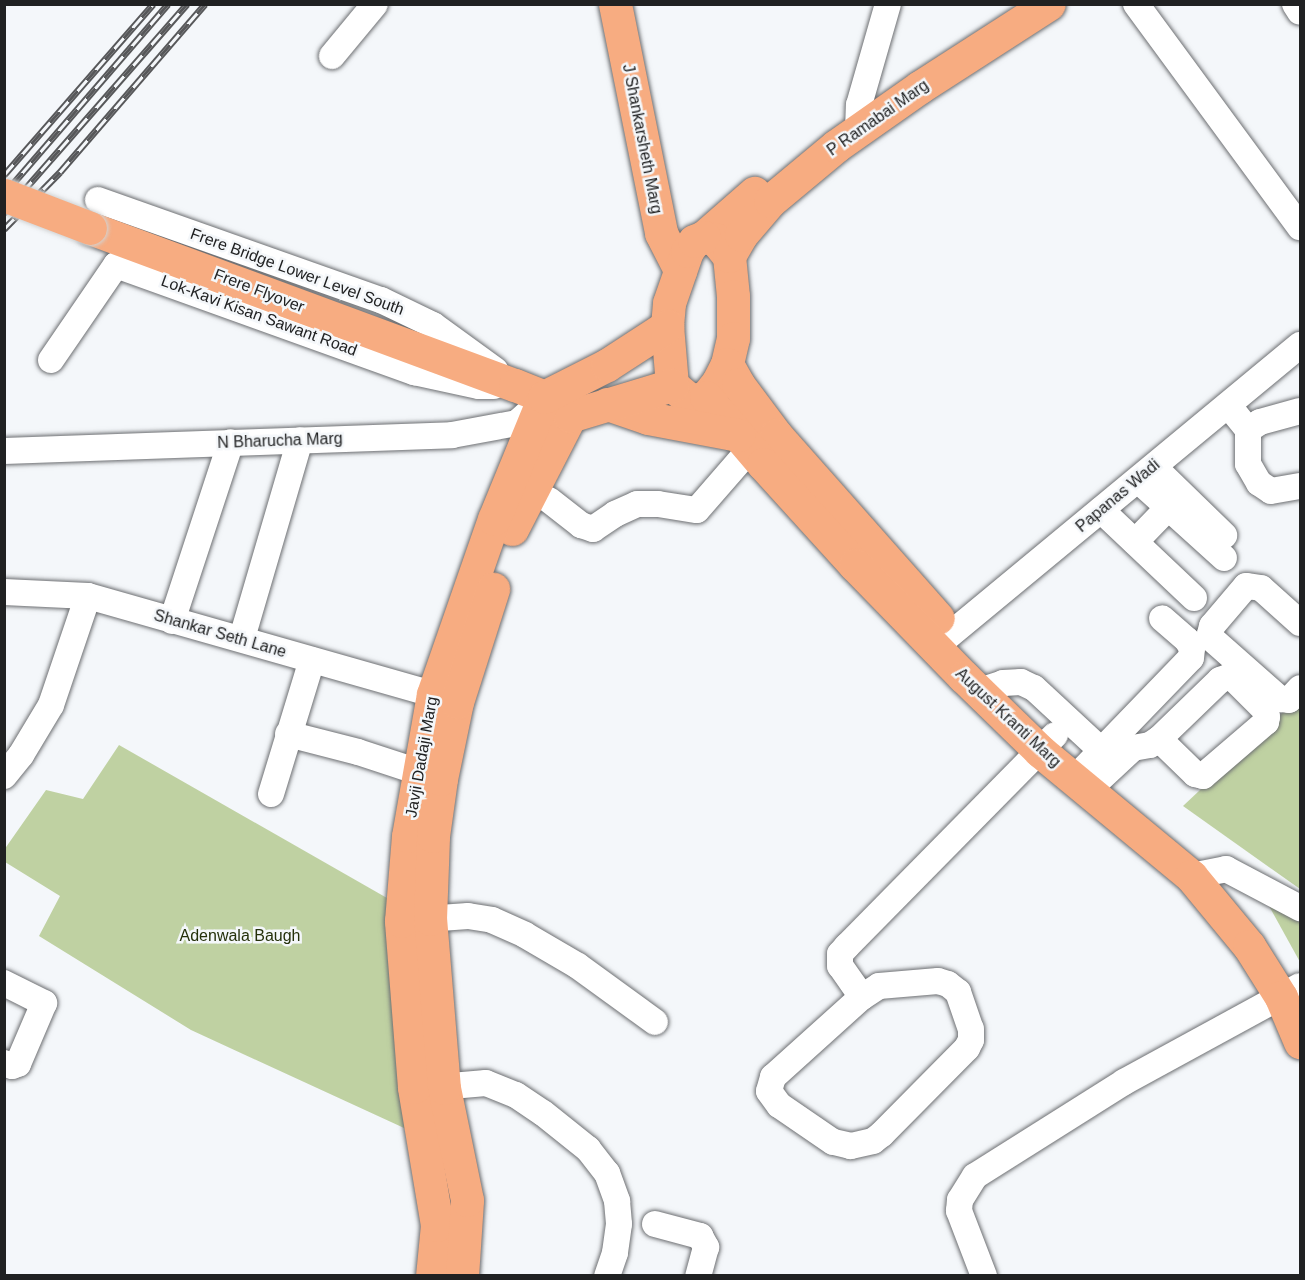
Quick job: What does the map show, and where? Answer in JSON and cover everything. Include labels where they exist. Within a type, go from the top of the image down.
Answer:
[{"type":"main road","name":"P Ramabai Marg","points":[[672,385],[667,326],[669,303],[687,251],[694,241],[716,247],[741,235],[770,201],[859,118],[920,87],[974,42],[1010,4]]},
{"type":"main road","name":"P Ramabai Marg","points":[[974,42],[1048,4]]},
{"type":"main road","name":"J Shankarsheth Marg","points":[[615,5],[661,233],[680,270]]},
{"type":"main road","name":"Frere Flyover","points":[[4,195],[94,214],[515,385],[557,406]]},
{"type":"main road","points":[[557,406],[607,404],[672,385],[691,401],[706,397],[718,382],[727,364],[733,338],[734,296],[716,247]]},
{"type":"main road","points":[[557,406],[607,365],[667,326]]},
{"type":"main road","name":"August Kranti Marg","points":[[727,364],[738,384],[776,435],[872,546],[944,640]]},
{"type":"main road","name":"August Kranti Marg","points":[[706,397],[855,565],[944,640],[1047,743],[1091,772],[1202,873],[1249,946],[1294,990],[1300,1042]]},
{"type":"main road","points":[[607,404],[648,418],[744,442]]},
{"type":"main road","name":"Javji Dadaji Marg","points":[[429,776],[433,694],[494,519],[557,406]]},
{"type":"main road","name":"Javji Dadaji Marg","points":[[432,1275],[437,1225],[416,920],[420,870],[408,836],[457,702],[513,527],[557,406]]},
{"type":"main road","name":"Javji Dadaji Marg","points":[[429,1088],[467,1200],[462,1275]]},
{"type":"street","points":[[332,56],[375,4]]},
{"type":"street","points":[[859,118],[888,4]]},
{"type":"street","points":[[1136,4],[1300,227]]},
{"type":"street","points":[[1295,4],[1300,12]]},
{"type":"street","name":"Lok-Kavi Kisan Sawant Road","points":[[51,360],[116,265],[414,372],[479,386],[515,385]]},
{"type":"street","name":"Papanas Wadi","points":[[944,640],[1300,345]]},
{"type":"street","points":[[1228,405],[1248,430],[1248,464],[1259,483],[1271,491],[1300,486]]},
{"type":"street","name":"N Bharucha Marg","points":[[4,451],[452,435],[517,423],[557,406]]},
{"type":"street","points":[[1248,430],[1260,422],[1300,411]]},
{"type":"street","points":[[242,638],[300,440]]},
{"type":"street","points":[[172,621],[231,442]]},
{"type":"street","points":[[549,500],[581,525],[593,529],[615,514],[637,504],[658,504],[692,512],[697,510],[744,442]]},
{"type":"street","points":[[1146,474],[1224,547],[1168,508],[1146,474]]},
{"type":"street","points":[[1135,542],[1168,508]]},
{"type":"street","points":[[1101,510],[1194,598]]},
{"type":"street","points":[[1300,623],[1261,588],[1246,586],[1210,630],[1212,639],[1284,701],[1289,700],[1300,688]]},
{"type":"street","name":"Shankar Seth Lane","points":[[4,592],[87,596],[172,621],[242,638],[433,694]]},
{"type":"street","points":[[4,776],[13,749],[51,705],[87,596]]},
{"type":"street","points":[[1091,772],[1191,658],[1192,648],[1187,640],[1162,618]]},
{"type":"street","points":[[1091,772],[1133,747],[1225,651]]},
{"type":"street","points":[[271,794],[312,660]]},
{"type":"street","points":[[991,687],[1022,682],[1034,688],[1091,772]]},
{"type":"street","points":[[288,734],[358,752],[429,776]]},
{"type":"street","points":[[1133,747],[1150,745],[1159,739]]},
{"type":"street","points":[[862,997],[840,966],[840,954],[1047,743]]},
{"type":"street","points":[[1202,873],[1226,868],[1300,908]]},
{"type":"street","points":[[416,920],[468,916],[492,920],[525,935],[614,989],[655,1022]]},
{"type":"street","points":[[938,981],[948,984],[958,992],[971,1029],[971,1040],[967,1048],[882,1134],[873,1141],[851,1146],[833,1142],[779,1105],[769,1091],[773,1077],[862,997],[879,986],[938,981]]},
{"type":"street","points":[[4,983],[44,1003],[18,1064],[12,1066],[4,1063]]},
{"type":"street","points":[[984,1275],[959,1211],[960,1200],[975,1176],[1124,1082],[1294,990]]},
{"type":"street","points":[[429,1088],[486,1083],[516,1095],[543,1113],[588,1149],[607,1173],[617,1200],[619,1224],[607,1275]]},
{"type":"street","points":[[655,1224],[700,1236],[706,1247],[698,1275]]},
{"type":"green space","points":[[1300,696],[1300,889],[1183,806]]},
{"type":"green space","name":"Adenwala Baugh","points":[[119,745],[401,906],[428,1139],[191,1030],[39,936],[60,896],[5,862],[4,850],[46,790],[83,799]]},
{"type":"green space","points":[[1264,897],[1300,923],[1300,962]]},
{"type":"railway","points":[[4,175],[153,4]]},
{"type":"railway","points":[[4,194],[168,4]]},
{"type":"railway","points":[[4,213],[187,4]]},
{"type":"railway","points":[[4,229],[60,172],[205,4]]}]
